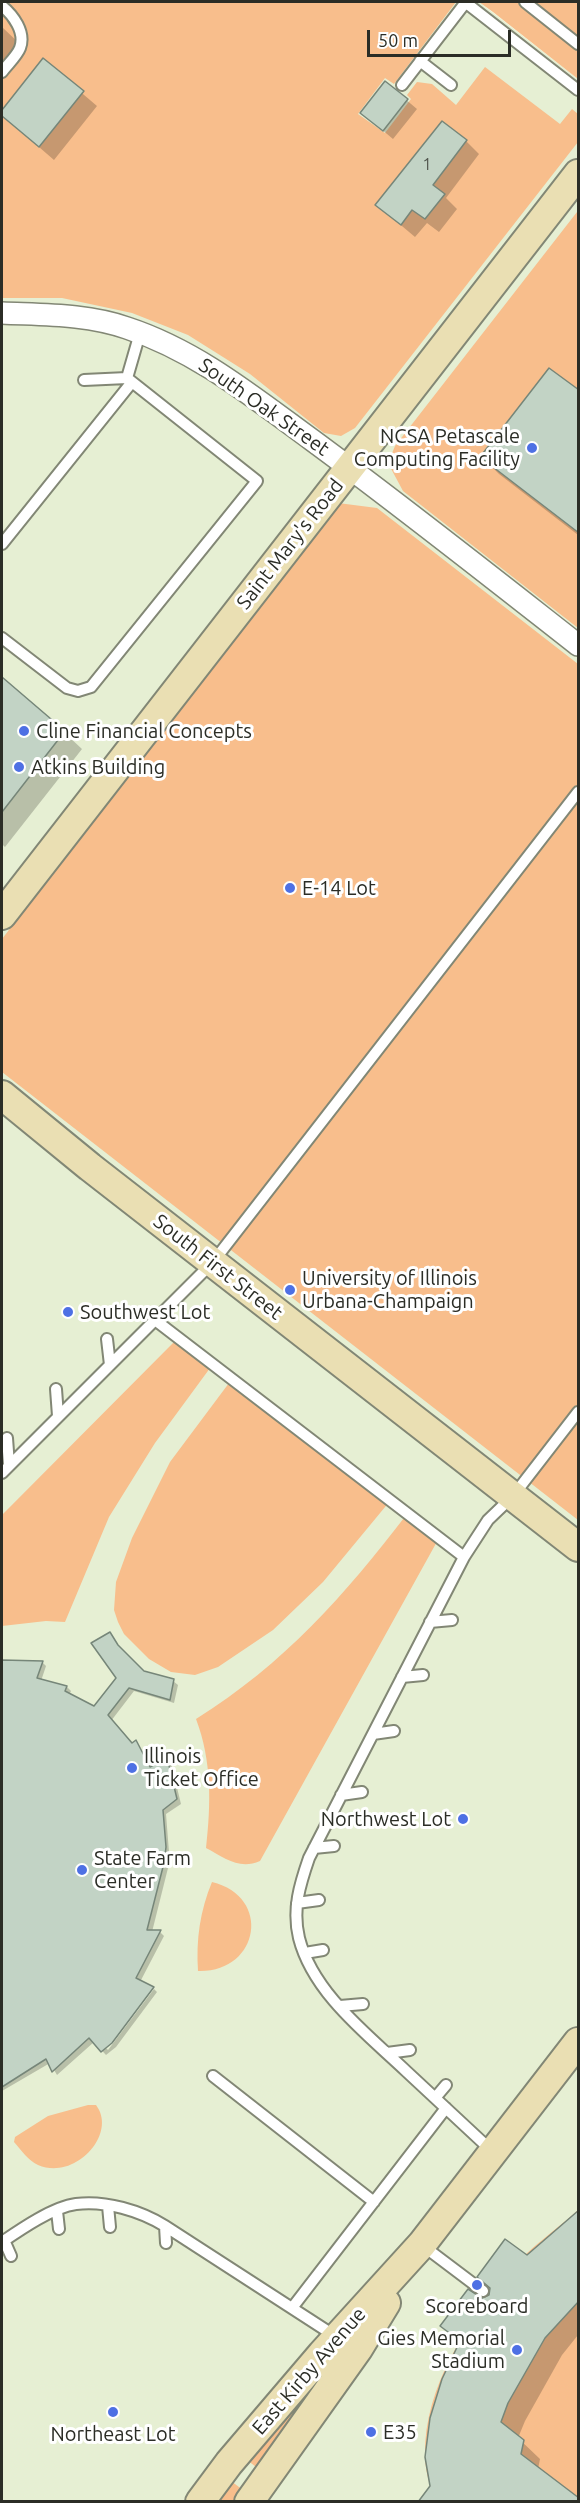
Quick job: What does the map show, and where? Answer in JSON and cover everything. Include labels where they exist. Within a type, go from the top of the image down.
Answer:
[{"type":"main road","name":"Saint Mary's Road","points":[[2,915],[579,174]]},
{"type":"main road","name":"South First Street","points":[[2,1095],[579,1547]]},
{"type":"main road","name":"East Kirby Avenue","points":[[201,2502],[229,2463],[422,2244],[579,2042]]},
{"type":"main road","name":"East Kirby Avenue","points":[[249,2502],[358,2349],[422,2244]]},
{"type":"street","name":"South Oak Street","points":[[2,314],[67,315],[92,319],[140,333],[197,358],[349,467],[579,645]]},
{"type":"lane","points":[[402,85],[465,2],[579,90]]},
{"type":"lane","points":[[525,2],[579,44]]},
{"type":"lane","points":[[2,6],[13,15],[20,31],[20,48],[2,72]]},
{"type":"lane","points":[[420,61],[451,85]]},
{"type":"lane","points":[[2,544],[129,380],[140,333]]},
{"type":"lane","points":[[2,638],[67,688],[78,691],[91,687],[257,481],[129,380],[84,380]]},
{"type":"lane","points":[[5,1469],[213,1262],[579,792]]},
{"type":"lane","points":[[155,1320],[464,1557]]},
{"type":"lane","points":[[107,1339],[110,1365]]},
{"type":"lane","points":[[56,1389],[58,1416]]},
{"type":"lane","points":[[493,2153],[340,2007],[311,1966],[305,1953],[299,1938],[297,1903],[299,1888],[314,1848],[464,1557],[488,1520],[513,1497],[579,1412]]},
{"type":"lane","points":[[5,1469],[7,1438]]},
{"type":"lane","points":[[430,1622],[452,1620]]},
{"type":"lane","points":[[402,1677],[423,1675]]},
{"type":"lane","points":[[373,1734],[394,1731]]},
{"type":"lane","points":[[341,1796],[362,1792]]},
{"type":"lane","points":[[314,1848],[334,1845]]},
{"type":"lane","points":[[297,1903],[319,1900]]},
{"type":"lane","points":[[305,1953],[323,1950]]},
{"type":"lane","points":[[340,2007],[363,2004]]},
{"type":"lane","points":[[387,2053],[410,2050]]},
{"type":"lane","points":[[213,2076],[374,2202]]},
{"type":"lane","points":[[435,2098],[446,2085]]},
{"type":"lane","points":[[292,2308],[446,2108]]},
{"type":"lane","points":[[11,2256],[3,2241],[57,2211],[75,2204],[108,2206],[141,2214],[165,2226],[274,2303],[292,2308],[338,2337]]},
{"type":"lane","points":[[108,2206],[110,2227]]},
{"type":"lane","points":[[57,2211],[59,2229]]},
{"type":"lane","points":[[165,2226],[166,2243]]},
{"type":"lane","points":[[422,2244],[483,2291]]},
{"type":"shaded area","name":"University of Illinois Urbana-Champaign","points":[[2,2],[479,2],[578,79],[578,2501],[2,2502]]},
{"type":"shaded area","points":[[2,2],[456,2],[394,84],[385,78],[358,114],[385,133],[411,99],[407,95],[417,82],[432,84],[456,105],[485,67],[560,124],[572,109],[578,114],[578,142],[355,428],[341,436],[324,433],[250,374],[188,335],[132,313],[62,298],[2,298]],"holes":[[[442,121],[466,140],[433,185],[444,194],[425,219],[412,210],[401,225],[375,205]]]},
{"type":"shaded area","points":[[479,2],[578,2],[578,79],[493,12]]},
{"type":"shaded area","points":[[577,212],[578,628],[403,491],[388,463],[395,446]]},
{"type":"shaded area","points":[[338,503],[377,508],[578,664],[578,1520],[2,1072],[2,939]]},
{"type":"shaded area","points":[[178,1338],[213,1364],[155,1443],[109,1517],[65,1622],[46,1621],[2,1626],[2,1515]]},
{"type":"shaded area","points":[[232,1379],[390,1501],[323,1582],[273,1630],[218,1667],[195,1675],[171,1672],[149,1659],[124,1634],[114,1610],[116,1582],[132,1538],[170,1462]]},
{"type":"shaded area","points":[[407,1514],[439,1538],[260,1861],[239,1863],[206,1848],[209,1815],[208,1767],[196,1719],[257,1675],[311,1626],[384,1544]]},
{"type":"shaded area","points":[[212,1882],[231,1890],[244,1903],[250,1917],[251,1933],[245,1948],[234,1960],[219,1968],[198,1971],[200,1925]]},
{"type":"shaded area","points":[[96,2105],[101,2117],[101,2129],[97,2141],[78,2161],[52,2168],[38,2165],[28,2158],[14,2142],[15,2137],[48,2116]]},
{"type":"shaded area","name":"Gies Memorial Stadium","points":[[578,2210],[578,2501],[418,2502],[427,2490],[433,2495],[425,2460],[427,2430],[440,2380],[451,2356],[479,2311],[510,2271],[534,2247]]},
{"type":"shaded area","points":[[331,2367],[260,2470],[247,2460]]},
{"type":"shaded area","points":[[231,2481],[243,2490],[235,2501],[218,2502]]},
{"type":"building","points":[[43,58],[84,91],[39,147],[2,116],[2,110]]},
{"type":"building","points":[[385,81],[408,99],[383,131],[360,113]]},
{"type":"building","points":[[442,121],[467,140],[433,185],[445,194],[425,219],[412,210],[401,225],[375,205]]},
{"type":"building","name":"NCSA Petascale Computing Facility","points":[[549,368],[579,390],[579,533],[480,457]]},
{"type":"building","name":"Atkins Building","points":[[2,677],[65,731],[2,812]]},
{"type":"building","name":"State Farm Center","points":[[110,1632],[118,1645],[144,1671],[174,1679],[170,1700],[129,1688],[108,1715],[132,1743],[136,1740],[150,1767],[167,1757],[177,1799],[163,1810],[166,1847],[164,1863],[147,1930],[161,1930],[136,1978],[154,1987],[112,2043],[101,2052],[89,2038],[52,2072],[46,2059],[2,2087],[2,1660],[43,1661],[37,1678],[67,1686],[65,1691],[94,1706],[116,1678],[91,1643]]},
{"type":"building","name":"Gies Memorial Stadium","points":[[579,2210],[579,2301],[545,2338],[508,2403],[501,2422],[524,2440],[521,2454],[579,2498],[579,2502],[418,2502],[430,2486],[425,2457],[430,2418],[442,2379],[460,2341],[440,2326],[468,2289],[482,2298],[489,2295],[490,2288],[477,2277],[505,2239],[527,2255]]},
{"type":"place","name":"NCSA Petascale Computing Facility","points":[[532,448]]},
{"type":"place","name":"Cline Financial Concepts","points":[[24,731]]},
{"type":"place","name":"Atkins Building","points":[[19,767]]},
{"type":"place","name":"E-14 Lot","points":[[290,888]]},
{"type":"place","name":"University of Illinois Urbana-Champaign","points":[[290,1290]]},
{"type":"place","name":"Southwest Lot","points":[[68,1312]]},
{"type":"place","name":"Illinois Ticket Office","points":[[132,1768]]},
{"type":"place","name":"Northwest Lot","points":[[463,1819]]},
{"type":"place","name":"State Farm Center","points":[[82,1870]]},
{"type":"place","name":"Scoreboard","points":[[477,2285]]},
{"type":"place","name":"Gies Memorial Stadium","points":[[517,2350]]},
{"type":"place","name":"Northeast Lot","points":[[113,2412]]},
{"type":"place","name":"E35","points":[[371,2432]]}]
